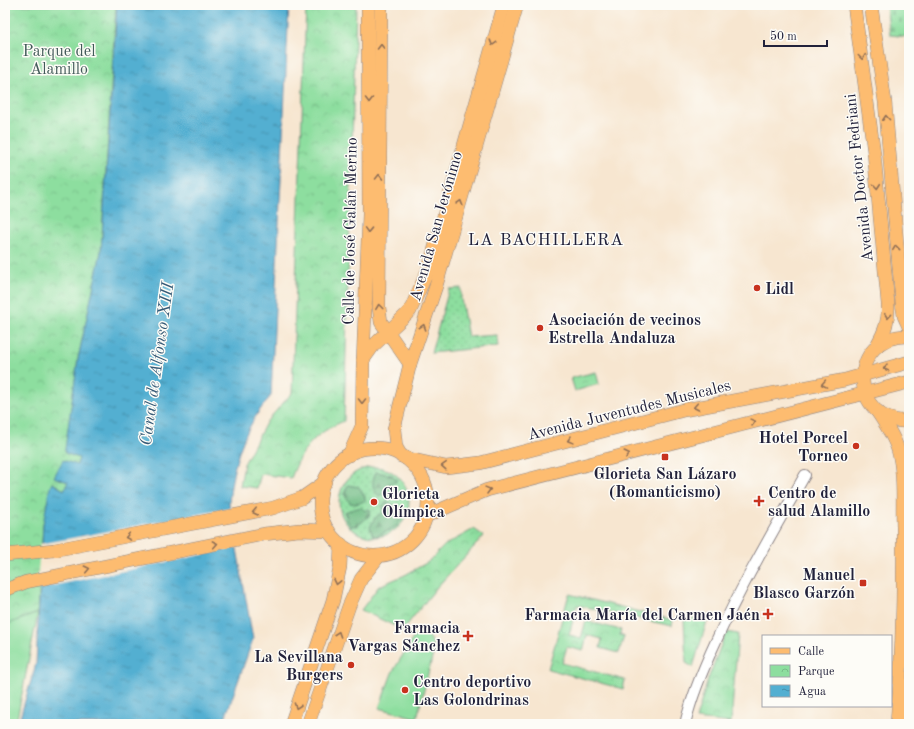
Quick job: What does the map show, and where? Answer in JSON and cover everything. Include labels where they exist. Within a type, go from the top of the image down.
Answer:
[{"type":"main road","name":"Calle de José Galán Merino","points":[[349,455],[362,426],[369,214],[368,5]]},
{"type":"main road","name":"Calle de José Galán Merino","points":[[381,5],[378,285],[382,322],[387,333],[401,348],[410,364]]},
{"type":"main road","name":"Avenida San Jerónimo","points":[[363,362],[373,346],[410,311],[429,268],[504,5]]},
{"type":"main road","name":"Avenida San Jerónimo","points":[[403,457],[396,447],[394,429],[410,364],[436,286],[517,5]]},
{"type":"main road","name":"Avenida Doctor Fedriani","points":[[854,5],[874,153],[889,317],[886,329],[877,345],[865,361],[862,374]]},
{"type":"main road","name":"Avenida Doctor Fedriani","points":[[871,5],[885,102],[902,303],[904,316],[909,327]]},
{"type":"main road","points":[[877,345],[899,336],[909,336]]},
{"type":"main road","name":"Avenida Juventudes Musicales","points":[[403,457],[446,467],[480,463],[684,410],[845,380],[909,362]]},
{"type":"main road","points":[[862,374],[865,394],[889,431],[899,453],[902,487],[906,593],[897,724]]},
{"type":"main road","points":[[426,516],[487,490],[909,382]]},
{"type":"main road","points":[[877,411],[893,420],[909,421]]},
{"type":"main road","points":[[5,555],[68,548],[244,514],[293,502],[302,498],[324,482],[334,467],[349,455],[374,449],[390,451],[403,457],[418,471],[425,484],[428,498],[426,516],[418,533],[406,546],[397,551],[379,556],[358,553],[340,544],[329,531],[321,511],[321,496],[324,482]]},
{"type":"main road","points":[[5,590],[26,582],[232,540],[299,530],[329,531]]},
{"type":"main road","points":[[291,724],[333,600],[340,567],[340,544]]},
{"type":"main road","points":[[5,551],[68,548]]},
{"type":"main road","points":[[308,724],[349,606],[361,579],[379,556]]},
{"type":"main road","points":[[5,595],[49,577]]},
{"type":"street","points":[[684,724],[701,674],[742,586],[805,475]]},
{"type":"green space","name":"Parque del Alamillo","points":[[5,5],[116,5],[101,252],[78,359],[65,453],[79,458],[77,465],[54,477],[68,482],[64,490],[53,483],[43,524],[38,613],[5,625]]},
{"type":"green space","points":[[306,5],[356,5],[344,421],[324,431],[310,443],[295,467],[291,478],[261,474],[257,488],[240,486],[244,464],[267,421],[292,393]]},
{"type":"green space","points":[[886,5],[909,5],[909,37],[890,35]]},
{"type":"green space","points":[[461,288],[461,299],[468,337],[497,335],[498,346],[431,353],[449,289]]},
{"type":"green space","points":[[596,372],[599,384],[575,391],[571,378]]},
{"type":"green space","points":[[374,467],[387,470],[399,477],[406,489],[409,502],[406,515],[399,527],[387,534],[374,537],[361,534],[349,527],[342,515],[339,502],[342,489],[349,477],[361,470]]},
{"type":"green space","points":[[376,472],[392,475],[396,479],[396,482],[388,484],[385,493],[379,496],[373,488]]},
{"type":"green space","points":[[348,485],[359,487],[365,497],[365,501],[356,504],[350,503],[344,494]]},
{"type":"green space","points":[[387,502],[400,508],[404,513],[397,526],[377,536],[373,536],[370,527],[375,518],[383,512],[382,506]]},
{"type":"green space","points":[[361,507],[365,511],[368,509],[371,510],[369,516],[357,526],[350,526],[344,512]]},
{"type":"green space","points":[[474,529],[484,536],[437,587],[403,630],[361,610],[379,586],[405,575],[428,562],[445,545]]},
{"type":"green space","points":[[569,594],[673,620],[672,626],[577,605],[569,635],[581,638],[586,621],[621,630],[620,635],[624,636],[619,653],[600,648],[602,639],[587,635],[583,651],[567,647],[562,663],[625,680],[623,689],[548,669]]},
{"type":"green space","points":[[38,613],[16,724],[5,724],[5,625]]},
{"type":"green space","points":[[709,615],[693,667],[686,663],[684,620]]},
{"type":"green space","points":[[726,632],[738,634],[731,723],[696,719],[707,682]]},
{"type":"green space","name":"Centro deportivo Las Golondrinas","points":[[425,634],[431,639],[434,650],[417,718],[379,708],[392,673],[413,638],[418,635]]},
{"type":"water","name":"Canal de Alfonso XIII","points":[[117,5],[289,5],[271,396],[253,420],[241,447],[233,475],[229,504],[253,639],[223,724],[18,724],[36,664],[43,524],[50,487],[52,483],[64,490],[68,482],[54,477],[63,460],[77,465],[79,458],[65,453],[65,449],[78,359],[101,252]]},
{"type":"pier","points":[[232,508],[239,547],[37,589],[40,544]]},
{"type":"place","name":"Lidl","points":[[757,288]]},
{"type":"place","name":"Asociación de vecinos Estrella Andaluza","points":[[540,328]]},
{"type":"place","name":"Hotel Porcel Torneo","points":[[856,446]]},
{"type":"place","name":"Glorieta San Lázaro (Romanticismo)","points":[[665,457]]},
{"type":"place","name":"Centro de salud Alamillo","points":[[759,501]]},
{"type":"place","name":"Glorieta Olímpica","points":[[374,502]]},
{"type":"place","name":"Manuel Blasco Garzón","points":[[863,583]]},
{"type":"place","name":"Farmacia María del Carmen Jaén","points":[[768,614]]},
{"type":"place","name":"Farmacia Vargas Sánchez","points":[[468,636]]},
{"type":"place","name":"La Sevillana Burgers","points":[[351,665]]},
{"type":"place","name":"Centro deportivo Las Golondrinas","points":[[405,690]]},
{"type":"district","name":"LA BACHILLERA","points":[[546,239]]}]
